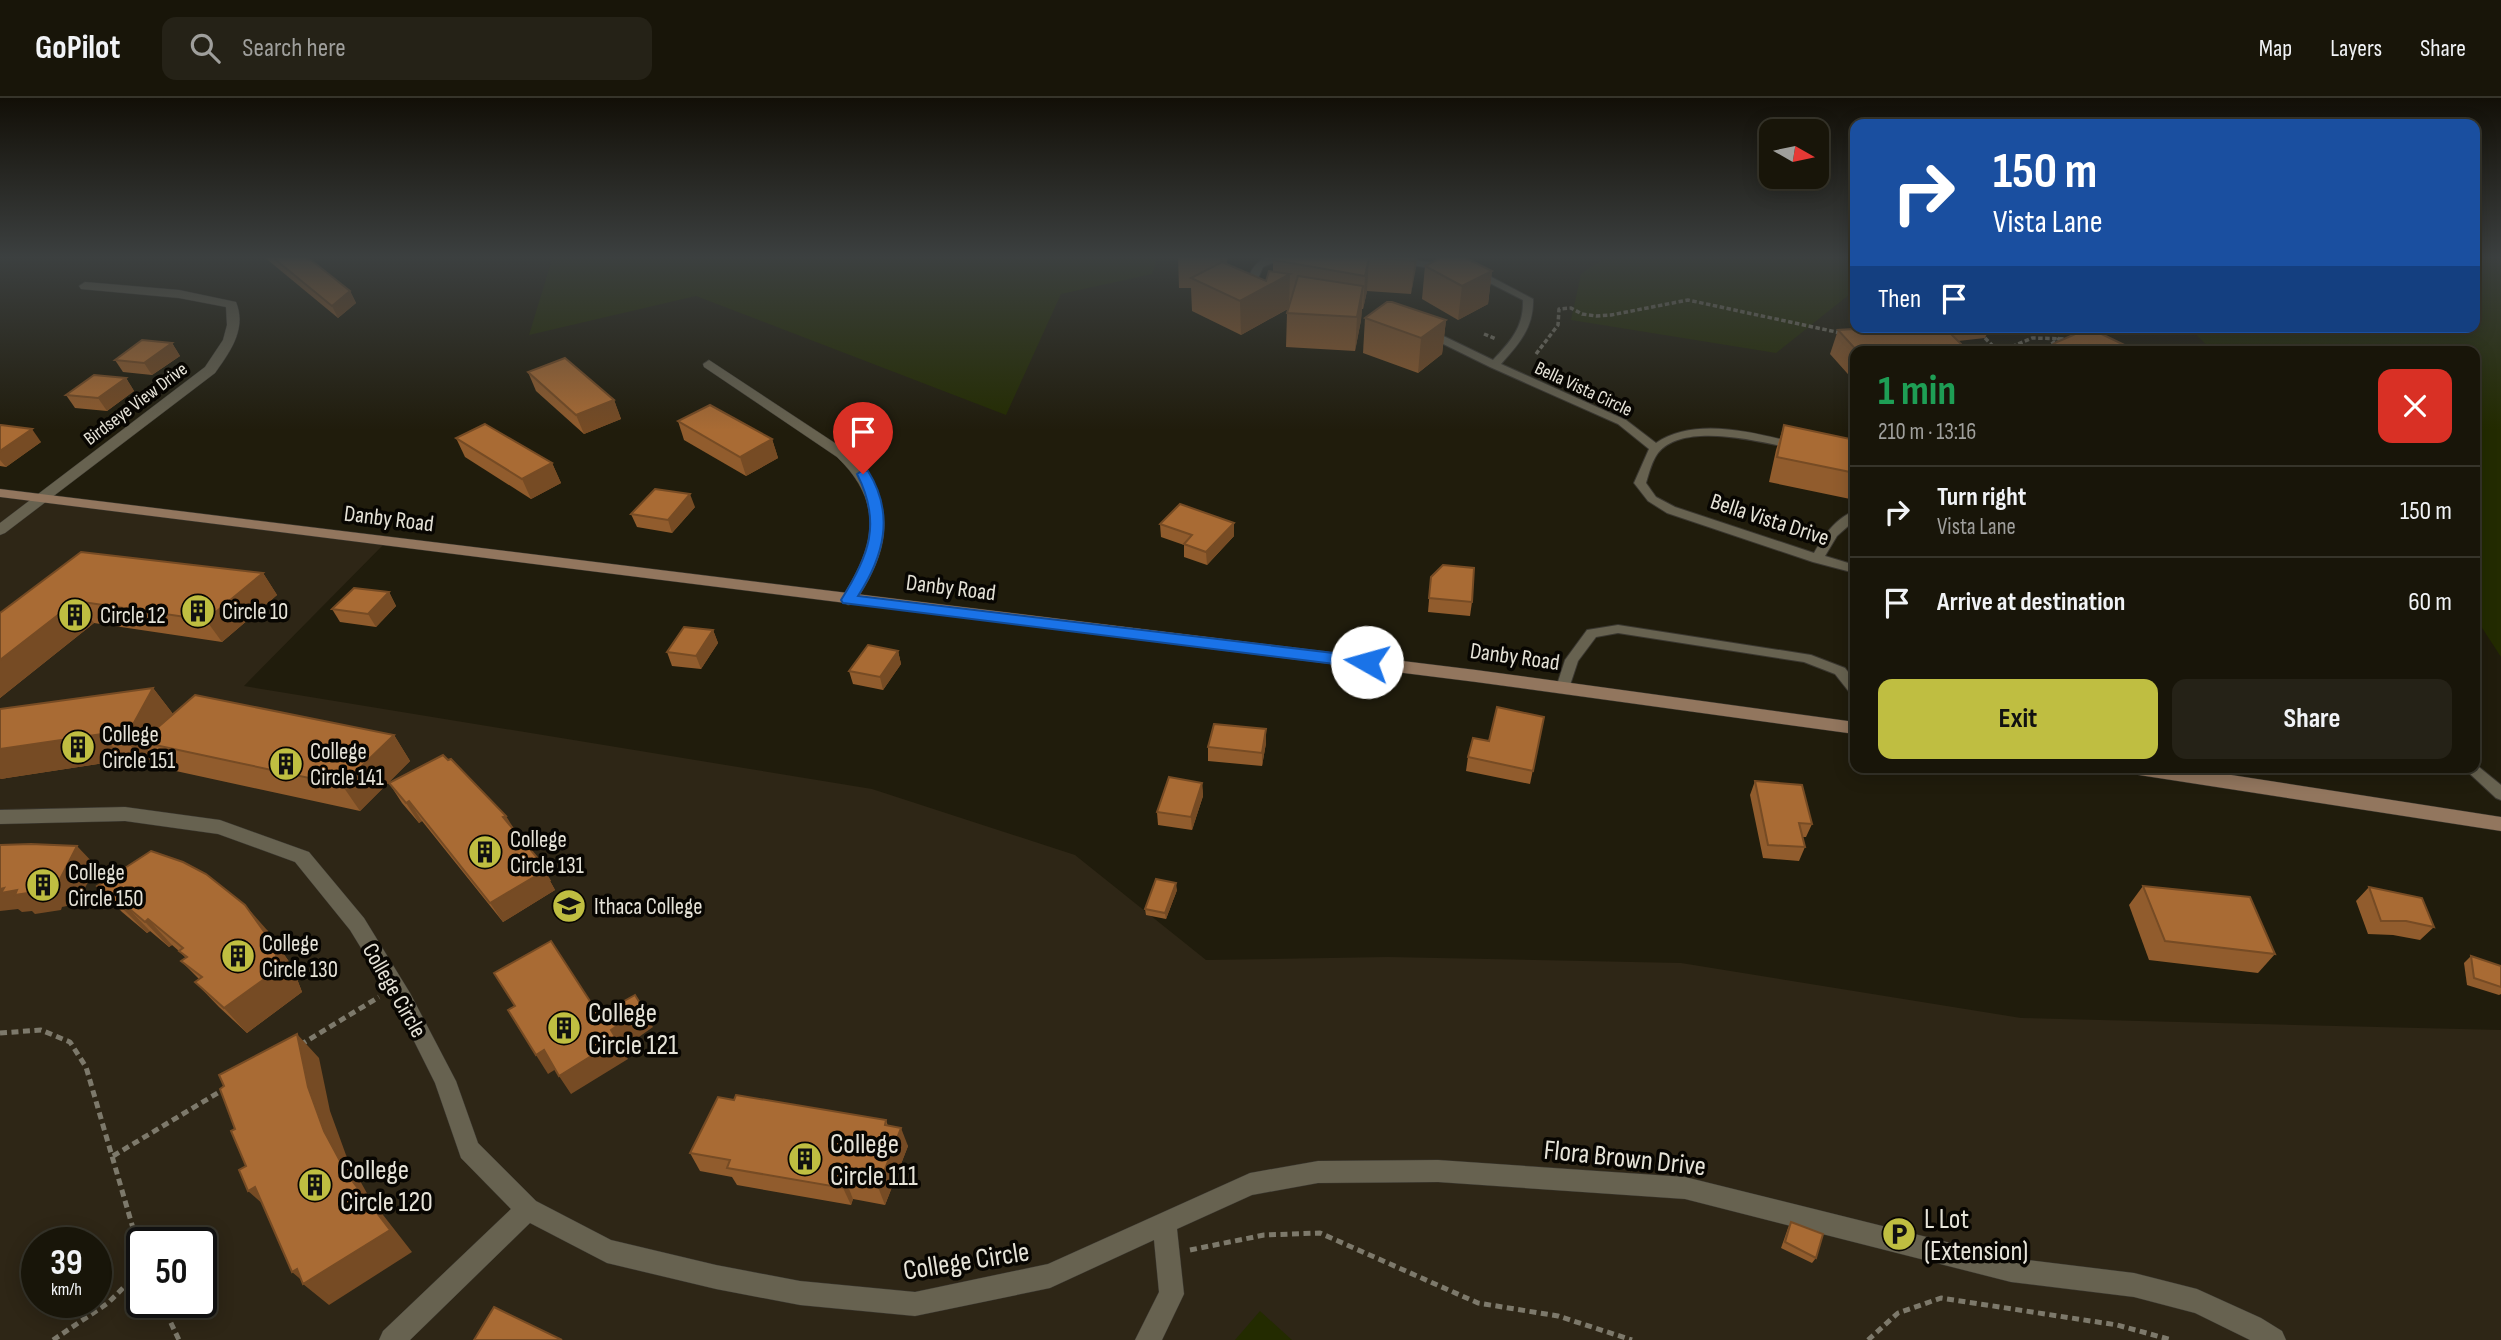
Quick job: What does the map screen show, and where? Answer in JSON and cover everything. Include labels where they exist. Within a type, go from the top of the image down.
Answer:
[{"type":"main road","name":"Danby Road","points":[[0,493],[1563,688],[1850,727]]},
{"type":"main road","points":[[2173,773],[2501,824]]},
{"type":"street","name":"Birdseye View Drive","points":[[41,499],[210,370],[230,343],[236,323],[234,314]]},
{"type":"street","points":[[709,364],[842,454],[855,464],[870,485],[878,508],[874,553],[863,579],[848,600]]},
{"type":"street","points":[[0,530],[41,499]]},
{"type":"street","name":"College Circle","points":[[0,817],[125,814],[220,827],[302,857],[357,924],[395,987],[445,1081],[469,1150],[528,1209],[607,1251],[800,1293],[915,1304],[1050,1276],[1165,1226]]},
{"type":"street","name":"Flora Brown Drive","points":[[1165,1226],[1250,1184],[1318,1172],[1438,1171],[1685,1188],[2011,1270],[2134,1285],[2184,1298],[2241,1322],[2273,1340]]},
{"type":"street","points":[[392,1340],[528,1209]]},
{"type":"street","points":[[1149,1340],[1172,1294],[1165,1226]]},
{"type":"lane","name":"Bella Vista Circle","points":[[1494,365],[1512,346],[1530,318],[1530,314]]},
{"type":"lane","name":"Bella Vista Circle","points":[[1420,328],[1494,365],[1622,422],[1656,448]]},
{"type":"lane","points":[[1656,448],[1675,436],[1719,433],[1796,446]]},
{"type":"lane","name":"Bella Vista Drive","points":[[1656,448],[1640,483],[1652,499],[1671,510],[1850,568]]},
{"type":"lane","points":[[1817,559],[1830,535],[1850,518]]},
{"type":"lane","points":[[1563,688],[1572,660],[1592,633],[1618,629],[1806,658],[1840,671],[1850,684]]},
{"type":"lane","points":[[2478,773],[2501,794]]},
{"type":"path","points":[[1536,354],[1558,325],[1559,314]]},
{"type":"path","points":[[1578,314],[1590,317],[1619,314]]},
{"type":"path","points":[[1754,314],[1853,335]]},
{"type":"path","points":[[2011,346],[2032,336],[2077,341]]},
{"type":"path","points":[[1985,338],[1993,346]]},
{"type":"path","points":[[2049,346],[2060,338]]},
{"type":"path","points":[[289,1051],[395,987]]},
{"type":"path","points":[[0,1032],[41,1030],[70,1042],[86,1067],[133,1227]]},
{"type":"path","points":[[113,1156],[230,1086]]},
{"type":"path","points":[[1168,1254],[1264,1235],[1320,1233],[1478,1303],[1558,1316],[1632,1340]]},
{"type":"path","points":[[52,1340],[108,1303],[126,1285]]},
{"type":"path","points":[[1868,1340],[1898,1313],[1941,1298],[2117,1325],[2172,1340]]},
{"type":"path","points":[[168,1318],[178,1340]]},
{"type":"shaded area","name":"Ithaca College","points":[[0,493],[386,542],[244,686],[872,789],[1075,855],[1206,960],[1388,957],[1681,963],[2021,1018],[2501,1030],[2501,1340],[0,1340]]},
{"type":"green space","points":[[535,314],[619,314],[529,335]]},
{"type":"green space","points":[[743,314],[1052,314],[1006,415]]},
{"type":"green space","points":[[1572,314],[1825,314],[1776,353],[1571,320]]},
{"type":"green space","points":[[2480,314],[2501,314],[2501,657],[2480,625],[2480,346],[2207,346],[2195,333],[2480,333]]},
{"type":"green space","points":[[1260,1311],[1292,1340],[1235,1340]]},
{"type":"building","points":[[1304,314],[1358,314],[1357,317]]},
{"type":"building","points":[[1371,314],[1428,314],[1446,320],[1421,338],[1365,318]]},
{"type":"building","points":[[1850,329],[1850,333],[1950,333],[1963,346],[1853,346],[1838,330]]},
{"type":"building","points":[[2078,333],[2099,333],[2126,346],[2050,346]]},
{"type":"building","points":[[142,340],[172,343],[144,363],[115,360]]},
{"type":"building","points":[[565,358],[614,400],[576,415],[528,372]]},
{"type":"building","points":[[94,375],[126,378],[98,398],[66,395]]},
{"type":"building","points":[[710,405],[772,439],[740,457],[678,421]]},
{"type":"building","points":[[485,424],[552,463],[522,479],[456,438]]},
{"type":"building","points":[[1,425],[32,429],[0,451]]},
{"type":"building","points":[[1784,425],[1850,439],[1850,472],[1777,457]]},
{"type":"building","points":[[655,489],[690,494],[668,520],[631,514]]},
{"type":"building","points":[[1180,504],[1234,523],[1206,552],[1184,544],[1192,535],[1160,524]]},
{"type":"building","points":[[81,552],[263,573],[206,620],[76,601],[0,660],[0,613]]},
{"type":"building","points":[[1443,565],[1474,568],[1472,602],[1429,598],[1431,577]]},
{"type":"building","points":[[354,588],[389,592],[368,614],[332,609]]},
{"type":"building","points":[[684,627],[713,630],[696,656],[667,652]]},
{"type":"building","points":[[868,645],[898,651],[880,677],[849,671]]},
{"type":"building","points":[[153,688],[125,739],[102,734],[0,749],[0,709]]},
{"type":"building","points":[[195,695],[394,735],[342,785],[141,742]]},
{"type":"building","points":[[1497,707],[1544,717],[1533,771],[1468,757],[1473,738],[1489,741]]},
{"type":"building","points":[[1214,724],[1266,729],[1262,753],[1208,747]]},
{"type":"building","name":"College Circle 131","points":[[443,755],[448,760],[451,759],[506,816],[503,817],[540,861],[537,863],[544,871],[490,903],[409,801],[406,803],[389,783]]},
{"type":"building","points":[[1169,777],[1202,783],[1191,817],[1157,812]]},
{"type":"building","points":[[1755,781],[1802,785],[1812,824],[1799,823],[1805,847],[1768,845]]},
{"type":"building","points":[[0,845],[77,846],[57,885],[43,887],[41,891],[15,895],[17,890],[1,893],[4,888],[0,889]]},
{"type":"building","name":"College Circle 130","points":[[151,851],[183,862],[206,874],[245,905],[270,940],[281,967],[224,1008],[195,982],[202,977],[181,961],[187,957],[179,951],[183,948],[148,919],[145,922],[126,906],[122,908],[97,886]]},
{"type":"building","points":[[1156,879],[1176,883],[1165,913],[1145,909]]},
{"type":"building","points":[[2143,886],[2250,897],[2275,954],[2165,941]]},
{"type":"building","points":[[2369,887],[2422,898],[2434,927],[2406,921],[2381,921]]},
{"type":"building","name":"College Circle 121","points":[[551,941],[599,1015],[635,995],[643,1008],[611,1030],[617,1040],[559,1076],[544,1050],[536,1055],[508,1010],[515,1006],[494,973]]},
{"type":"building","points":[[2471,956],[2501,966],[2501,987],[2474,978]]},
{"type":"building","name":"College Circle 120","points":[[297,1034],[308,1087],[324,1131],[347,1174],[390,1230],[303,1284],[297,1269],[292,1272],[255,1187],[248,1191],[239,1170],[246,1166],[231,1131],[235,1129],[220,1089],[224,1086],[219,1075]]},
{"type":"building","name":"College Circle 111","points":[[736,1095],[886,1120],[885,1125],[901,1128],[878,1187],[846,1181],[843,1188],[727,1168],[730,1160],[690,1153],[718,1097],[734,1100]]},
{"type":"building","points":[[1791,1222],[1823,1234],[1816,1258],[1785,1242]]},
{"type":"building","points":[[494,1307],[562,1340],[474,1340]]},
{"type":"place","name":"Circle 10","points":[[198,611]]},
{"type":"place","name":"Circle 12","points":[[75,615]]},
{"type":"place","name":"College Circle 151","points":[[78,747]]},
{"type":"place","name":"College Circle 141","points":[[286,764]]},
{"type":"place","name":"College Circle 131","points":[[485,852]]},
{"type":"place","name":"College Circle 150","points":[[43,885]]},
{"type":"place","name":"Ithaca College","points":[[569,906]]},
{"type":"place","name":"College Circle 130","points":[[238,956]]},
{"type":"place","name":"College Circle 121","points":[[564,1028]]},
{"type":"place","name":"College Circle 111","points":[[805,1159]]},
{"type":"place","name":"College Circle 120","points":[[315,1185]]},
{"type":"place","name":"L Lot (Extension)","points":[[1899,1234]]},
{"type":"route","points":[[863,474],[878,508],[877,530],[874,553],[867,571],[848,600],[1367,662]]}]
